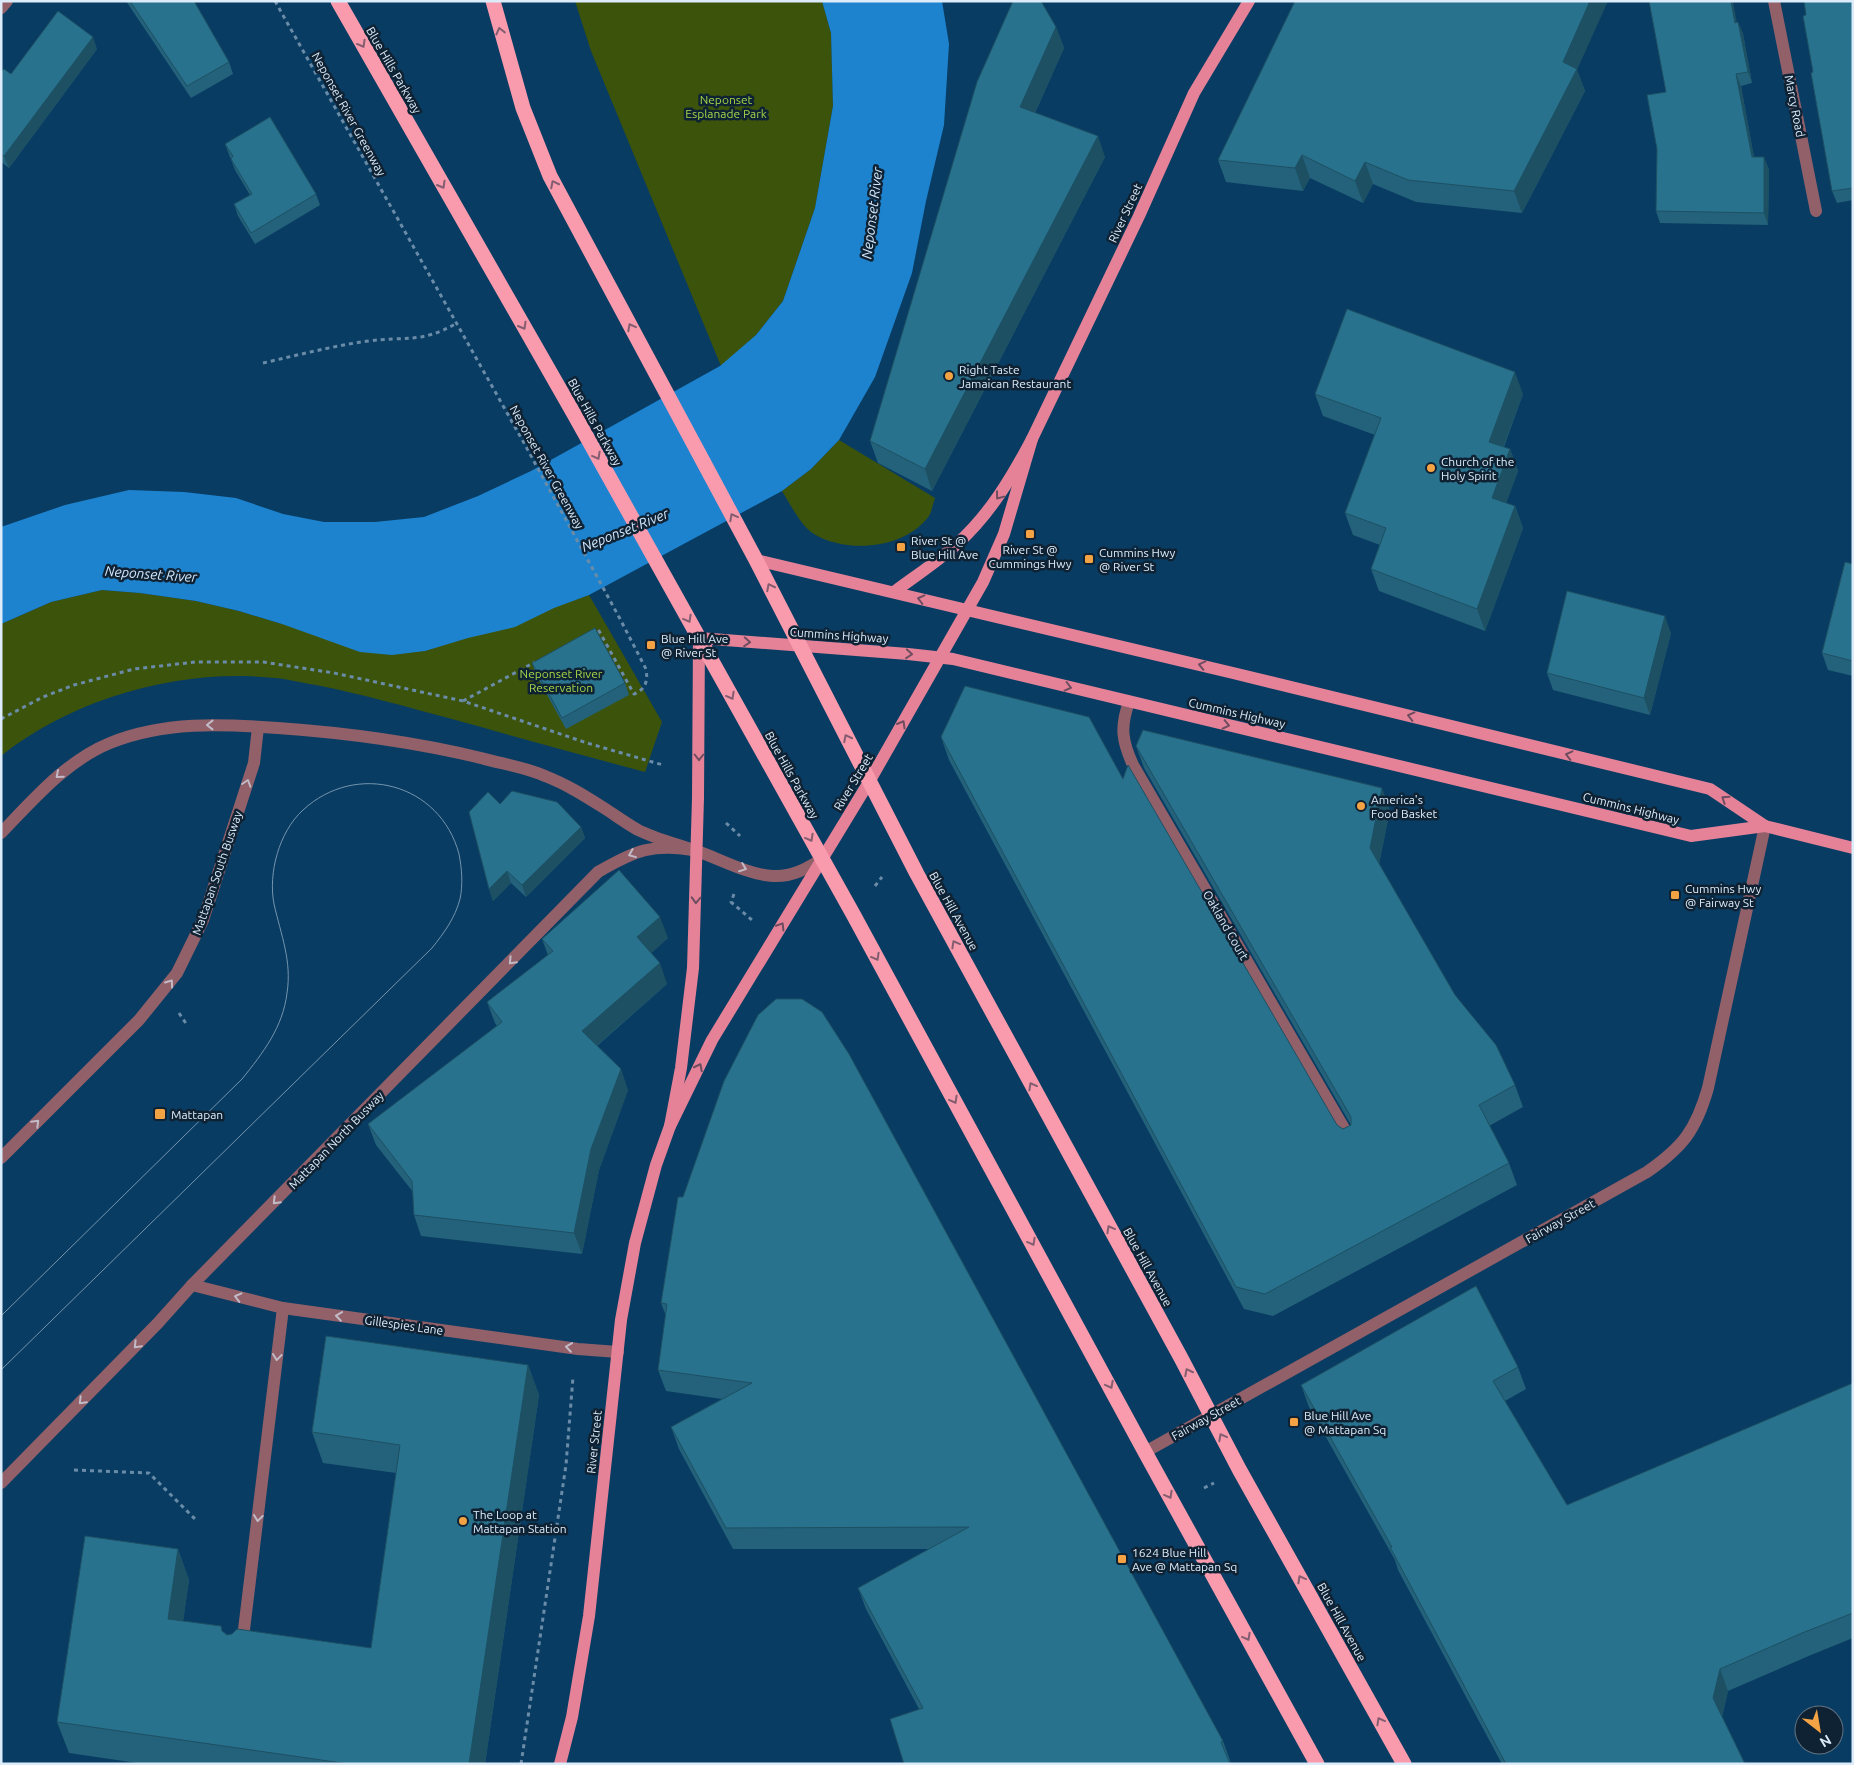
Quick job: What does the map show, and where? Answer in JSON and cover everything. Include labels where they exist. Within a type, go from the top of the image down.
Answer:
[{"type":"highway","name":"Blue Hills Parkway","points":[[338,1],[574,414],[822,859]]},
{"type":"highway","points":[[493,1],[513,78],[540,155],[756,560],[869,782]]},
{"type":"highway","name":"Blue Hill Avenue","points":[[869,782],[1239,1470],[1404,1764]]},
{"type":"highway","points":[[822,859],[1317,1764]]},
{"type":"main road","name":"River Street","points":[[894,592],[958,543],[1001,494],[1032,440],[1139,216],[1194,93],[1245,2]]},
{"type":"main road","name":"River Street","points":[[560,1764],[572,1717],[589,1616],[620,1320],[635,1242],[656,1165],[670,1126],[712,1040],[869,782],[983,582],[1004,534],[1032,440]]},
{"type":"main road","name":"Cummins Highway","points":[[756,560],[1233,672],[1710,789],[1765,826],[1853,848]]},
{"type":"main road","name":"River Street","points":[[670,1126],[681,1068],[693,968],[697,851],[699,638]]},
{"type":"main road","name":"Cummins Highway","points":[[699,638],[941,657],[1691,836],[1765,826]]},
{"type":"street","points":[[1,8],[7,1]]},
{"type":"street","name":"Marcy Road","points":[[1774,1],[1816,211]]},
{"type":"street","name":"Oakland Court","points":[[1129,702],[1124,717],[1122,734],[1126,751],[1133,765],[1352,1143]]},
{"type":"street","points":[[1,833],[57,776],[90,752],[110,743],[150,730],[208,725],[325,731],[394,739],[432,746],[525,770],[561,783],[637,829],[659,839],[754,872],[771,876],[788,876],[805,870],[822,859]]},
{"type":"street","name":"Mattapan South Busway","points":[[1,1158],[139,1020],[177,973],[203,920],[254,763],[258,727]]},
{"type":"street","name":"Fairway Street","points":[[1145,1452],[1647,1172],[1667,1158],[1694,1126],[1708,1088],[1765,826]]},
{"type":"street","name":"Mattapan North Busway","points":[[1,1484],[152,1329],[192,1285],[598,872],[631,853],[648,848],[666,847],[697,851]]},
{"type":"street","name":"Gillespies Lane","points":[[192,1285],[283,1308],[578,1349],[618,1352]]},
{"type":"street","points":[[240,1658],[283,1308]]},
{"type":"path","name":"Neponset River Greenway","points":[[275,1],[524,443],[619,616],[646,669],[647,679],[645,686],[640,692],[634,694],[598,629],[589,633]]},
{"type":"path","points":[[263,363],[368,342],[422,338],[442,332],[456,323]]},
{"type":"path","points":[[463,701],[539,660]]},
{"type":"path","points":[[1,719],[74,684],[134,669],[195,662],[263,662],[334,673],[463,701],[587,744],[663,765]]},
{"type":"path","points":[[724,821],[742,838]]},
{"type":"path","points":[[874,886],[882,877]]},
{"type":"path","points":[[736,889],[731,902],[753,921]]},
{"type":"path","name":"River Street","points":[[521,1764],[566,1464],[574,1374]]},
{"type":"path","points":[[74,1470],[149,1473],[196,1520]]},
{"type":"path","points":[[1204,1488],[1216,1482]]},
{"type":"green space","name":"Neponset Esplanade Park","points":[[575,1],[822,1],[831,33],[833,106],[815,208],[783,301],[756,335],[721,366],[591,51]]},
{"type":"green space","points":[[839,440],[935,498],[929,516],[919,527],[906,536],[891,541],[859,546],[827,540],[814,534],[804,525],[782,491],[811,469]]},
{"type":"green space","name":"Neponset River Reservation","points":[[102,590],[196,601],[282,624],[425,651],[589,595],[662,722],[645,772],[401,705],[290,680],[240,676],[203,678],[131,691],[96,703],[62,718],[30,735],[1,756],[1,624],[51,602]]},
{"type":"water","name":"Neponset River","points":[[822,1],[942,1],[949,44],[944,125],[926,201],[912,273],[875,377],[839,440],[811,469],[782,491],[589,595],[554,608],[515,627],[425,651],[392,655],[360,652],[239,611],[196,601],[102,590],[51,602],[1,624],[1,527],[65,505],[129,490],[184,492],[236,498],[283,514],[324,522],[375,522],[424,517],[478,496],[531,471],[720,366],[756,335],[783,301],[815,208],[833,106],[831,33]]},
{"type":"building","points":[[130,1],[194,1],[229,62],[187,86]]},
{"type":"building","points":[[1013,1],[1041,1],[1056,27],[1020,107],[1098,136],[925,469],[870,441],[977,82]]},
{"type":"building","points":[[1295,1],[1590,1],[1563,62],[1577,69],[1514,191],[1408,180],[1365,162],[1355,181],[1302,155],[1295,168],[1218,160]]},
{"type":"building","points":[[1649,1],[1731,1],[1735,23],[1738,22],[1748,72],[1736,74],[1752,157],[1764,157],[1764,213],[1656,211],[1657,149],[1647,95],[1666,92]]},
{"type":"building","points":[[1804,1],[1853,1],[1853,188],[1832,191],[1811,73],[1813,72],[1803,16],[1806,15]]},
{"type":"building","points":[[58,11],[93,37],[4,156],[1,154],[1,72],[4,69],[11,74]]},
{"type":"building","points":[[270,117],[316,194],[251,233],[234,204],[252,194],[231,159],[233,156],[225,144]]},
{"type":"building","points":[[1347,309],[1515,372],[1489,442],[1510,449],[1492,498],[1515,506],[1477,609],[1371,569],[1386,528],[1345,513],[1381,418],[1315,394]]},
{"type":"building","points":[[1845,562],[1853,564],[1853,661],[1822,653]]},
{"type":"building","points":[[1567,591],[1665,616],[1644,698],[1547,673]]},
{"type":"building","points":[[595,628],[625,683],[562,718],[532,663]]},
{"type":"building","points":[[965,686],[1089,717],[1123,779],[1128,765],[1337,1125],[1343,1129],[1351,1125],[1351,1117],[1136,746],[1143,730],[1382,788],[1370,848],[1455,995],[1496,1045],[1515,1085],[1479,1105],[1509,1163],[1265,1294],[1236,1287],[941,737]]},
{"type":"building","points":[[512,791],[557,802],[581,827],[522,885],[507,871],[489,889],[469,812],[488,792],[500,804]]},
{"type":"building","points":[[619,870],[660,917],[637,937],[660,963],[582,1031],[621,1069],[591,1149],[574,1233],[414,1215],[412,1181],[368,1124],[502,1022],[487,1002],[553,951],[542,939]]},
{"type":"building","points":[[776,999],[802,999],[822,1012],[849,1054],[1223,1741],[1221,1742],[1230,1764],[904,1764],[890,1719],[923,1708],[858,1588],[969,1527],[726,1528],[671,1427],[752,1383],[658,1370],[667,1304],[661,1303],[678,1197],[683,1197],[724,1081],[758,1015]]},
{"type":"building","points":[[1476,1286],[1518,1367],[1493,1381],[1567,1505],[1853,1383],[1853,1613],[1720,1669],[1713,1698],[1745,1764],[1506,1764],[1390,1547],[1392,1547],[1301,1385]]},
{"type":"building","name":"The Loop at Mattapan Station","points":[[326,1336],[528,1365],[469,1764],[349,1764],[57,1722],[85,1536],[178,1549],[168,1619],[221,1626],[222,1631],[227,1635],[232,1634],[237,1629],[371,1648],[400,1445],[312,1432]]},
{"type":"tram line","points":[[1,1316],[242,1079],[271,1039],[285,1005],[288,981],[287,959],[274,904],[274,866],[282,841],[295,819],[303,810],[324,795],[347,786],[371,784],[394,787],[415,796],[434,810],[449,830],[459,854],[462,877],[458,906],[449,925],[432,948],[1,1370]]},
{"type":"place","name":"Right Taste Jamaican Restaurant","points":[[949,376]]},
{"type":"place","name":"Church of the Holy Spirit","points":[[1431,468]]},
{"type":"place","name":"River St @ Cummings Hwy","points":[[1030,534]]},
{"type":"place","name":"River St @ Blue Hill Ave","points":[[901,547]]},
{"type":"place","name":"Cummins Hwy @ River St","points":[[1089,559]]},
{"type":"place","name":"Blue Hill Ave @ River St","points":[[651,645]]},
{"type":"place","name":"America's Food Basket","points":[[1361,806]]},
{"type":"place","name":"Cummins Hwy @ Fairway St","points":[[1675,895]]},
{"type":"place","name":"Mattapan","points":[[160,1114]]},
{"type":"place","name":"Blue Hill Ave @ Mattapan Sq","points":[[1294,1422]]},
{"type":"place","name":"The Loop at Mattapan Station","points":[[463,1521]]},
{"type":"place","name":"1624 Blue Hill Ave @ Mattapan Sq","points":[[1122,1559]]}]
